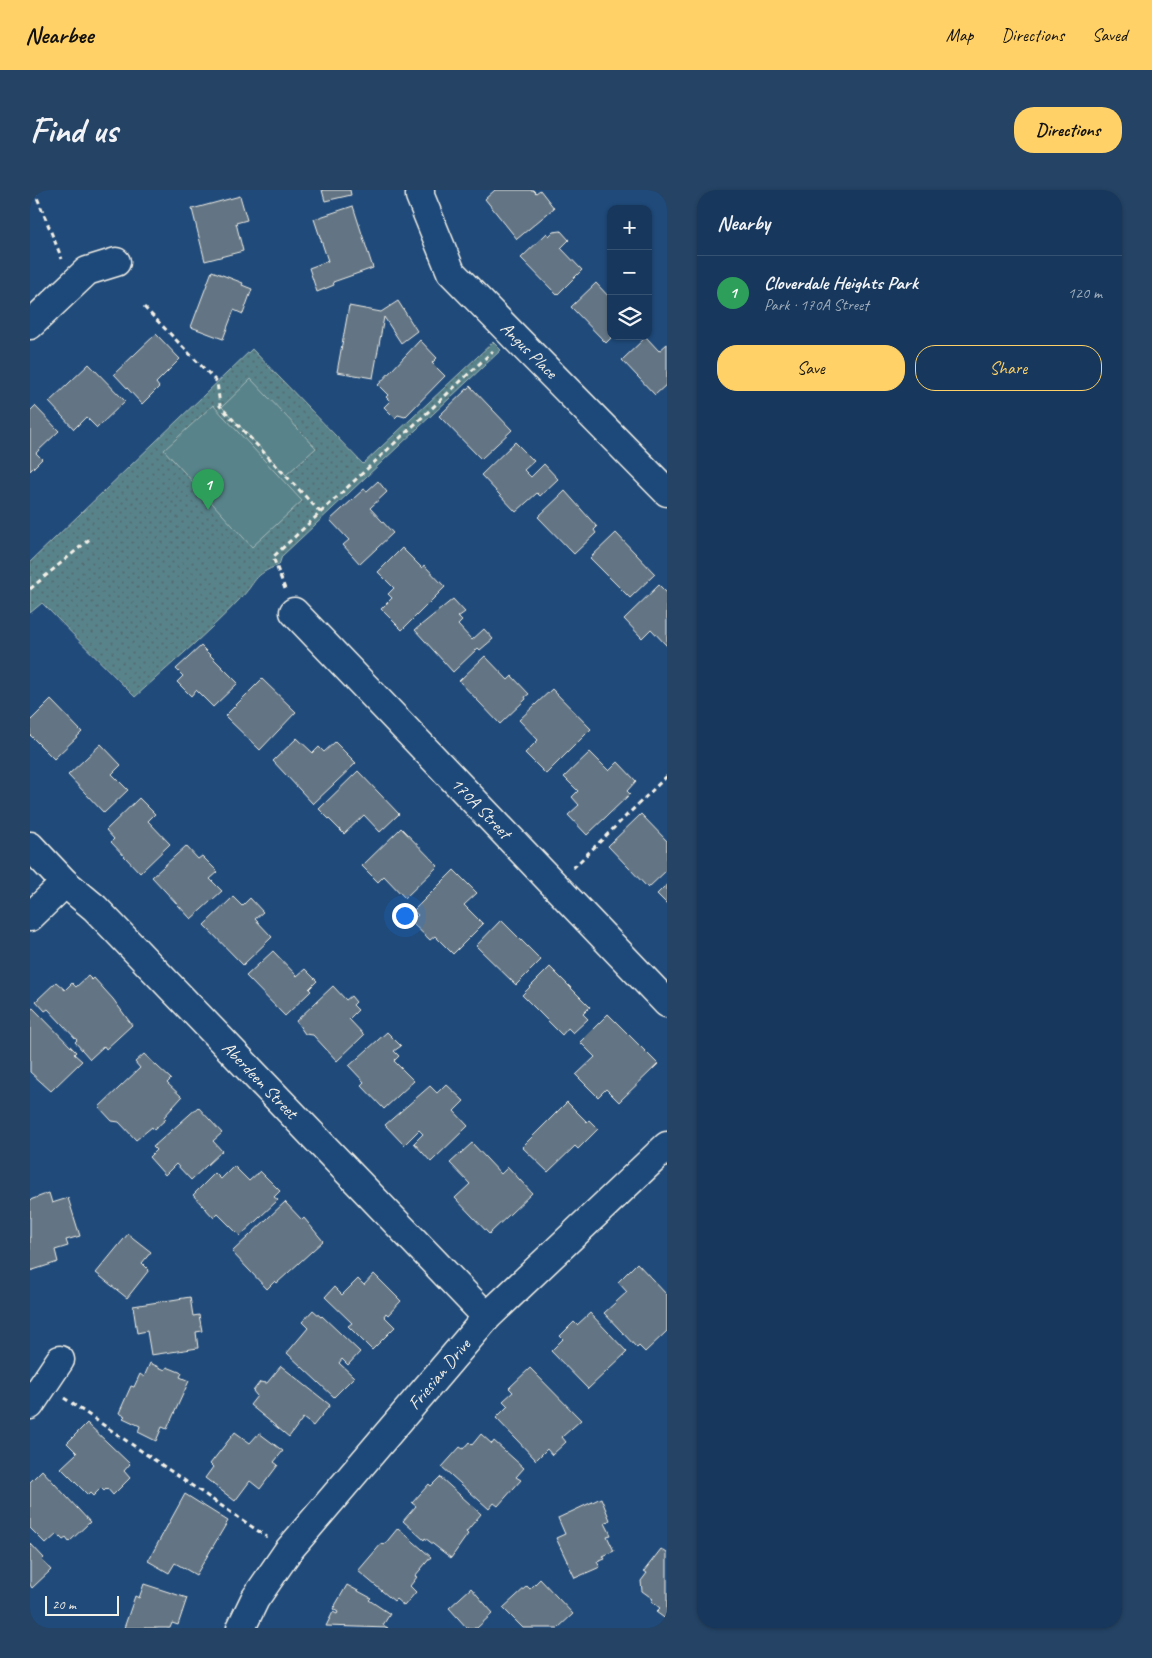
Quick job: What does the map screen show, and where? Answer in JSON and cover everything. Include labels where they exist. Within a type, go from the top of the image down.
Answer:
[{"type":"street","name":"Angus Place","points":[[420,190],[451,272],[667,492]]},
{"type":"street","points":[[30,325],[87,271],[116,262]]},
{"type":"street","name":"170A Street","points":[[294,612],[667,1003]]},
{"type":"street","name":"Aberdeen Street","points":[[30,846],[65,883],[95,908],[487,1317]]},
{"type":"street","points":[[30,916],[65,883]]},
{"type":"street","name":"Friesian Drive","points":[[241,1628],[255,1599],[288,1552],[487,1317],[667,1146]]},
{"type":"street","points":[[30,1405],[55,1368]]},
{"type":"path","points":[[34,190],[65,267]]},
{"type":"path","points":[[144,307],[217,382],[220,406],[320,513]]},
{"type":"path","points":[[294,612],[273,557],[512,333]]},
{"type":"path","points":[[30,589],[92,537]]},
{"type":"path","points":[[555,886],[667,776]]},
{"type":"path","points":[[55,1368],[60,1396],[272,1540]]},
{"type":"green space","points":[[493,342],[501,350],[282,556],[279,565],[259,576],[215,625],[135,697],[42,603],[30,613],[30,562],[252,349],[363,464]]},
{"type":"green space","points":[[251,379],[316,448],[286,475],[222,407]]},
{"type":"green space","points":[[213,405],[302,501],[252,547],[164,450]]},
{"type":"building","points":[[322,190],[350,190],[351,195],[325,201]]},
{"type":"building","points":[[495,190],[533,190],[536,193],[540,190],[554,208],[517,239],[485,199]]},
{"type":"building","points":[[240,196],[247,220],[236,223],[243,251],[205,261],[192,209]]},
{"type":"building","points":[[353,206],[373,268],[333,282],[334,285],[317,292],[309,268],[328,261],[314,219]]},
{"type":"building","points":[[561,231],[569,240],[561,248],[582,270],[557,295],[521,258],[547,233],[549,236],[553,232]]},
{"type":"building","points":[[212,271],[243,283],[242,285],[252,289],[243,314],[234,310],[223,339],[191,327]]},
{"type":"building","points":[[596,283],[607,295],[607,340],[609,340],[606,343],[571,307]]},
{"type":"building","points":[[398,301],[417,331],[401,343],[384,317],[373,378],[337,372],[349,306],[381,312]]},
{"type":"building","points":[[156,334],[180,359],[156,383],[159,387],[142,404],[114,374]]},
{"type":"building","points":[[420,340],[437,358],[432,363],[445,376],[405,417],[398,415],[395,418],[384,407],[390,401],[386,397],[388,395],[378,385]]},
{"type":"building","points":[[643,340],[649,340],[659,351],[667,344],[667,384],[655,395],[622,360]]},
{"type":"building","points":[[89,364],[125,401],[97,428],[86,417],[74,429],[49,402]]},
{"type":"building","points":[[470,386],[512,430],[481,459],[439,416]]},
{"type":"building","points":[[35,406],[59,431],[36,453],[42,459],[30,471],[30,411]]},
{"type":"building","points":[[515,442],[534,461],[524,470],[531,477],[544,464],[558,479],[540,496],[537,493],[516,512],[481,475]]},
{"type":"building","points":[[378,481],[387,492],[370,508],[393,533],[360,564],[343,545],[349,540],[330,520],[364,489],[367,491]]},
{"type":"building","points":[[565,491],[597,527],[594,530],[596,533],[574,554],[538,517]]},
{"type":"building","points":[[616,533],[655,574],[630,598],[590,558]]},
{"type":"building","points":[[402,548],[422,568],[424,565],[445,587],[402,630],[381,609],[392,598],[388,594],[394,588],[378,572]]},
{"type":"building","points":[[659,585],[667,593],[667,646],[651,629],[642,638],[624,619]]},
{"type":"building","points":[[453,599],[465,612],[458,617],[462,621],[458,625],[472,640],[484,629],[493,639],[480,650],[478,648],[453,672],[415,630]]},
{"type":"building","points":[[201,646],[238,683],[213,707],[196,690],[191,696],[177,682],[183,676],[176,669]]},
{"type":"building","points":[[485,656],[508,680],[512,676],[529,694],[500,724],[459,681]]},
{"type":"building","points":[[262,679],[296,712],[260,750],[225,716]]},
{"type":"building","points":[[552,689],[591,729],[546,774],[525,753],[538,740],[519,720]]},
{"type":"building","points":[[51,700],[82,732],[54,759],[30,735],[30,721]]},
{"type":"building","points":[[297,738],[313,753],[319,747],[324,752],[335,742],[356,763],[313,804],[273,761]]},
{"type":"building","points":[[101,744],[121,765],[112,774],[128,790],[104,813],[68,775]]},
{"type":"building","points":[[590,752],[609,771],[618,762],[636,781],[627,791],[630,794],[587,835],[568,815],[579,805],[572,797],[578,791],[564,777]]},
{"type":"building","points":[[358,771],[399,814],[380,832],[364,815],[344,834],[319,809]]},
{"type":"building","points":[[139,798],[155,814],[148,821],[170,844],[140,873],[111,842],[114,839],[106,830]]},
{"type":"building","points":[[641,814],[667,841],[667,870],[648,888],[608,846]]},
{"type":"building","points":[[401,828],[438,866],[405,898],[384,876],[378,882],[362,866]]},
{"type":"building","points":[[186,846],[198,859],[202,856],[218,872],[210,879],[222,891],[191,919],[152,877]]},
{"type":"building","points":[[454,870],[477,893],[464,905],[483,924],[453,954],[435,936],[430,940],[411,922],[418,915],[413,911]]},
{"type":"building","points":[[667,884],[667,904],[657,894]]},
{"type":"building","points":[[233,897],[242,906],[250,898],[263,912],[255,919],[272,937],[243,965],[204,925]]},
{"type":"building","points":[[501,920],[541,960],[516,985],[476,946]]},
{"type":"building","points":[[273,951],[297,976],[305,969],[317,981],[309,989],[311,991],[285,1016],[246,976]]},
{"type":"building","points":[[550,967],[590,1007],[583,1014],[588,1019],[573,1033],[568,1028],[562,1035],[522,995]]},
{"type":"building","points":[[88,976],[92,980],[94,978],[113,999],[132,1025],[106,1049],[104,1046],[90,1059],[75,1042],[77,1040],[48,1009],[45,1011],[36,1001],[56,982],[65,990],[72,983],[76,987]]},
{"type":"building","points":[[333,986],[346,1000],[351,996],[356,1002],[353,1005],[358,1010],[349,1019],[364,1035],[337,1061],[313,1035],[305,1034],[296,1021]]},
{"type":"building","points":[[33,1008],[76,1052],[74,1054],[82,1061],[51,1091],[30,1072],[30,1010]]},
{"type":"building","points":[[608,1014],[658,1064],[619,1102],[606,1089],[598,1097],[576,1075],[595,1057],[580,1042]]},
{"type":"building","points":[[387,1032],[401,1046],[394,1051],[399,1056],[394,1061],[414,1081],[384,1109],[361,1085],[364,1082],[349,1066]]},
{"type":"building","points":[[144,1054],[171,1079],[167,1083],[182,1097],[164,1117],[166,1119],[154,1130],[152,1127],[136,1140],[119,1122],[112,1121],[99,1107],[140,1068],[135,1062]]},
{"type":"building","points":[[446,1084],[464,1101],[454,1111],[468,1126],[431,1162],[414,1143],[423,1134],[419,1130],[404,1145],[385,1125],[430,1086],[437,1093]]},
{"type":"building","points":[[567,1102],[587,1122],[589,1120],[598,1129],[578,1149],[575,1146],[548,1172],[522,1147]]},
{"type":"building","points":[[198,1107],[222,1133],[213,1141],[222,1151],[191,1180],[176,1164],[165,1175],[149,1157],[156,1150],[153,1147]]},
{"type":"building","points":[[472,1143],[501,1174],[508,1167],[532,1193],[489,1234],[455,1198],[470,1184],[450,1163]]},
{"type":"building","points":[[234,1166],[249,1181],[260,1171],[280,1191],[274,1197],[278,1200],[240,1236],[218,1214],[214,1218],[193,1195],[215,1173],[221,1179]]},
{"type":"building","points":[[49,1193],[52,1203],[68,1198],[80,1236],[66,1240],[68,1246],[55,1250],[58,1262],[30,1271],[30,1200]]},
{"type":"building","points":[[285,1202],[302,1220],[304,1218],[323,1241],[277,1283],[275,1281],[267,1289],[232,1252]]},
{"type":"building","points":[[128,1234],[151,1252],[142,1263],[149,1270],[127,1298],[96,1273]]},
{"type":"building","points":[[637,1263],[667,1295],[667,1331],[645,1352],[639,1346],[637,1348],[604,1313],[627,1292],[618,1282]]},
{"type":"building","points":[[374,1274],[401,1301],[388,1315],[386,1313],[384,1316],[395,1327],[372,1350],[348,1326],[352,1323],[325,1297],[334,1287],[342,1295],[358,1279],[364,1285]]},
{"type":"building","points":[[190,1297],[193,1316],[199,1315],[202,1331],[196,1332],[198,1348],[151,1355],[147,1331],[137,1333],[133,1306]]},
{"type":"building","points":[[313,1310],[322,1316],[360,1352],[348,1365],[342,1359],[339,1363],[354,1377],[334,1397],[287,1353],[308,1328],[302,1322]]},
{"type":"building","points":[[590,1313],[627,1352],[588,1389],[551,1351],[563,1339],[560,1336],[574,1322],[577,1325]]},
{"type":"building","points":[[150,1363],[165,1370],[167,1367],[182,1373],[180,1377],[189,1381],[167,1429],[162,1427],[156,1441],[138,1432],[140,1426],[123,1418],[125,1416],[119,1413],[131,1386],[134,1387],[140,1374],[144,1377]]},
{"type":"building","points":[[281,1366],[330,1405],[313,1426],[303,1418],[289,1437],[250,1405],[257,1396],[253,1391],[260,1382],[267,1383]]},
{"type":"building","points":[[530,1368],[581,1420],[562,1437],[566,1442],[552,1455],[547,1449],[536,1460],[496,1418],[508,1406],[503,1401],[513,1392],[509,1388]]},
{"type":"building","points":[[87,1423],[130,1464],[124,1471],[130,1478],[113,1495],[107,1488],[104,1491],[101,1488],[93,1496],[90,1493],[88,1495],[61,1468],[77,1453],[67,1443]]},
{"type":"building","points":[[235,1432],[250,1443],[259,1433],[283,1451],[274,1462],[278,1465],[260,1489],[250,1481],[235,1501],[205,1478],[213,1467],[210,1464]]},
{"type":"building","points":[[481,1434],[492,1444],[494,1441],[524,1468],[516,1477],[521,1480],[498,1506],[494,1503],[489,1509],[442,1467],[460,1447],[463,1449],[469,1442],[472,1445]]},
{"type":"building","points":[[42,1470],[90,1522],[69,1542],[66,1538],[63,1540],[57,1534],[46,1544],[30,1528],[30,1482]]},
{"type":"building","points":[[440,1477],[481,1514],[466,1532],[468,1534],[451,1558],[425,1538],[424,1540],[403,1521],[416,1506],[412,1503],[429,1484],[431,1486]]},
{"type":"building","points":[[185,1494],[228,1521],[196,1575],[175,1563],[169,1573],[148,1561]]},
{"type":"building","points":[[601,1498],[610,1520],[605,1523],[611,1535],[607,1536],[614,1551],[603,1556],[605,1559],[597,1562],[600,1567],[575,1578],[556,1538],[565,1534],[558,1518]]},
{"type":"building","points":[[398,1528],[431,1557],[415,1576],[417,1577],[410,1586],[416,1592],[404,1606],[396,1599],[394,1601],[358,1571]]},
{"type":"building","points":[[30,1543],[44,1558],[42,1560],[51,1570],[32,1588],[30,1585]]},
{"type":"building","points":[[661,1549],[667,1553],[667,1620],[656,1612],[660,1608],[651,1601],[653,1599],[642,1591],[641,1581],[647,1573],[644,1571]]},
{"type":"building","points":[[540,1579],[573,1614],[558,1628],[523,1628],[503,1608],[527,1586],[530,1589]]},
{"type":"building","points":[[144,1584],[187,1598],[178,1625],[172,1623],[170,1628],[124,1628],[135,1596],[139,1598]]},
{"type":"building","points":[[347,1585],[371,1598],[369,1600],[390,1614],[383,1625],[388,1628],[326,1626],[333,1612],[337,1614],[338,1612],[333,1609]]},
{"type":"building","points":[[471,1588],[493,1613],[477,1628],[467,1628],[449,1608]]},
{"type":"place","name":"Cloverdale Heights Park","points":[[208,510]]}]
